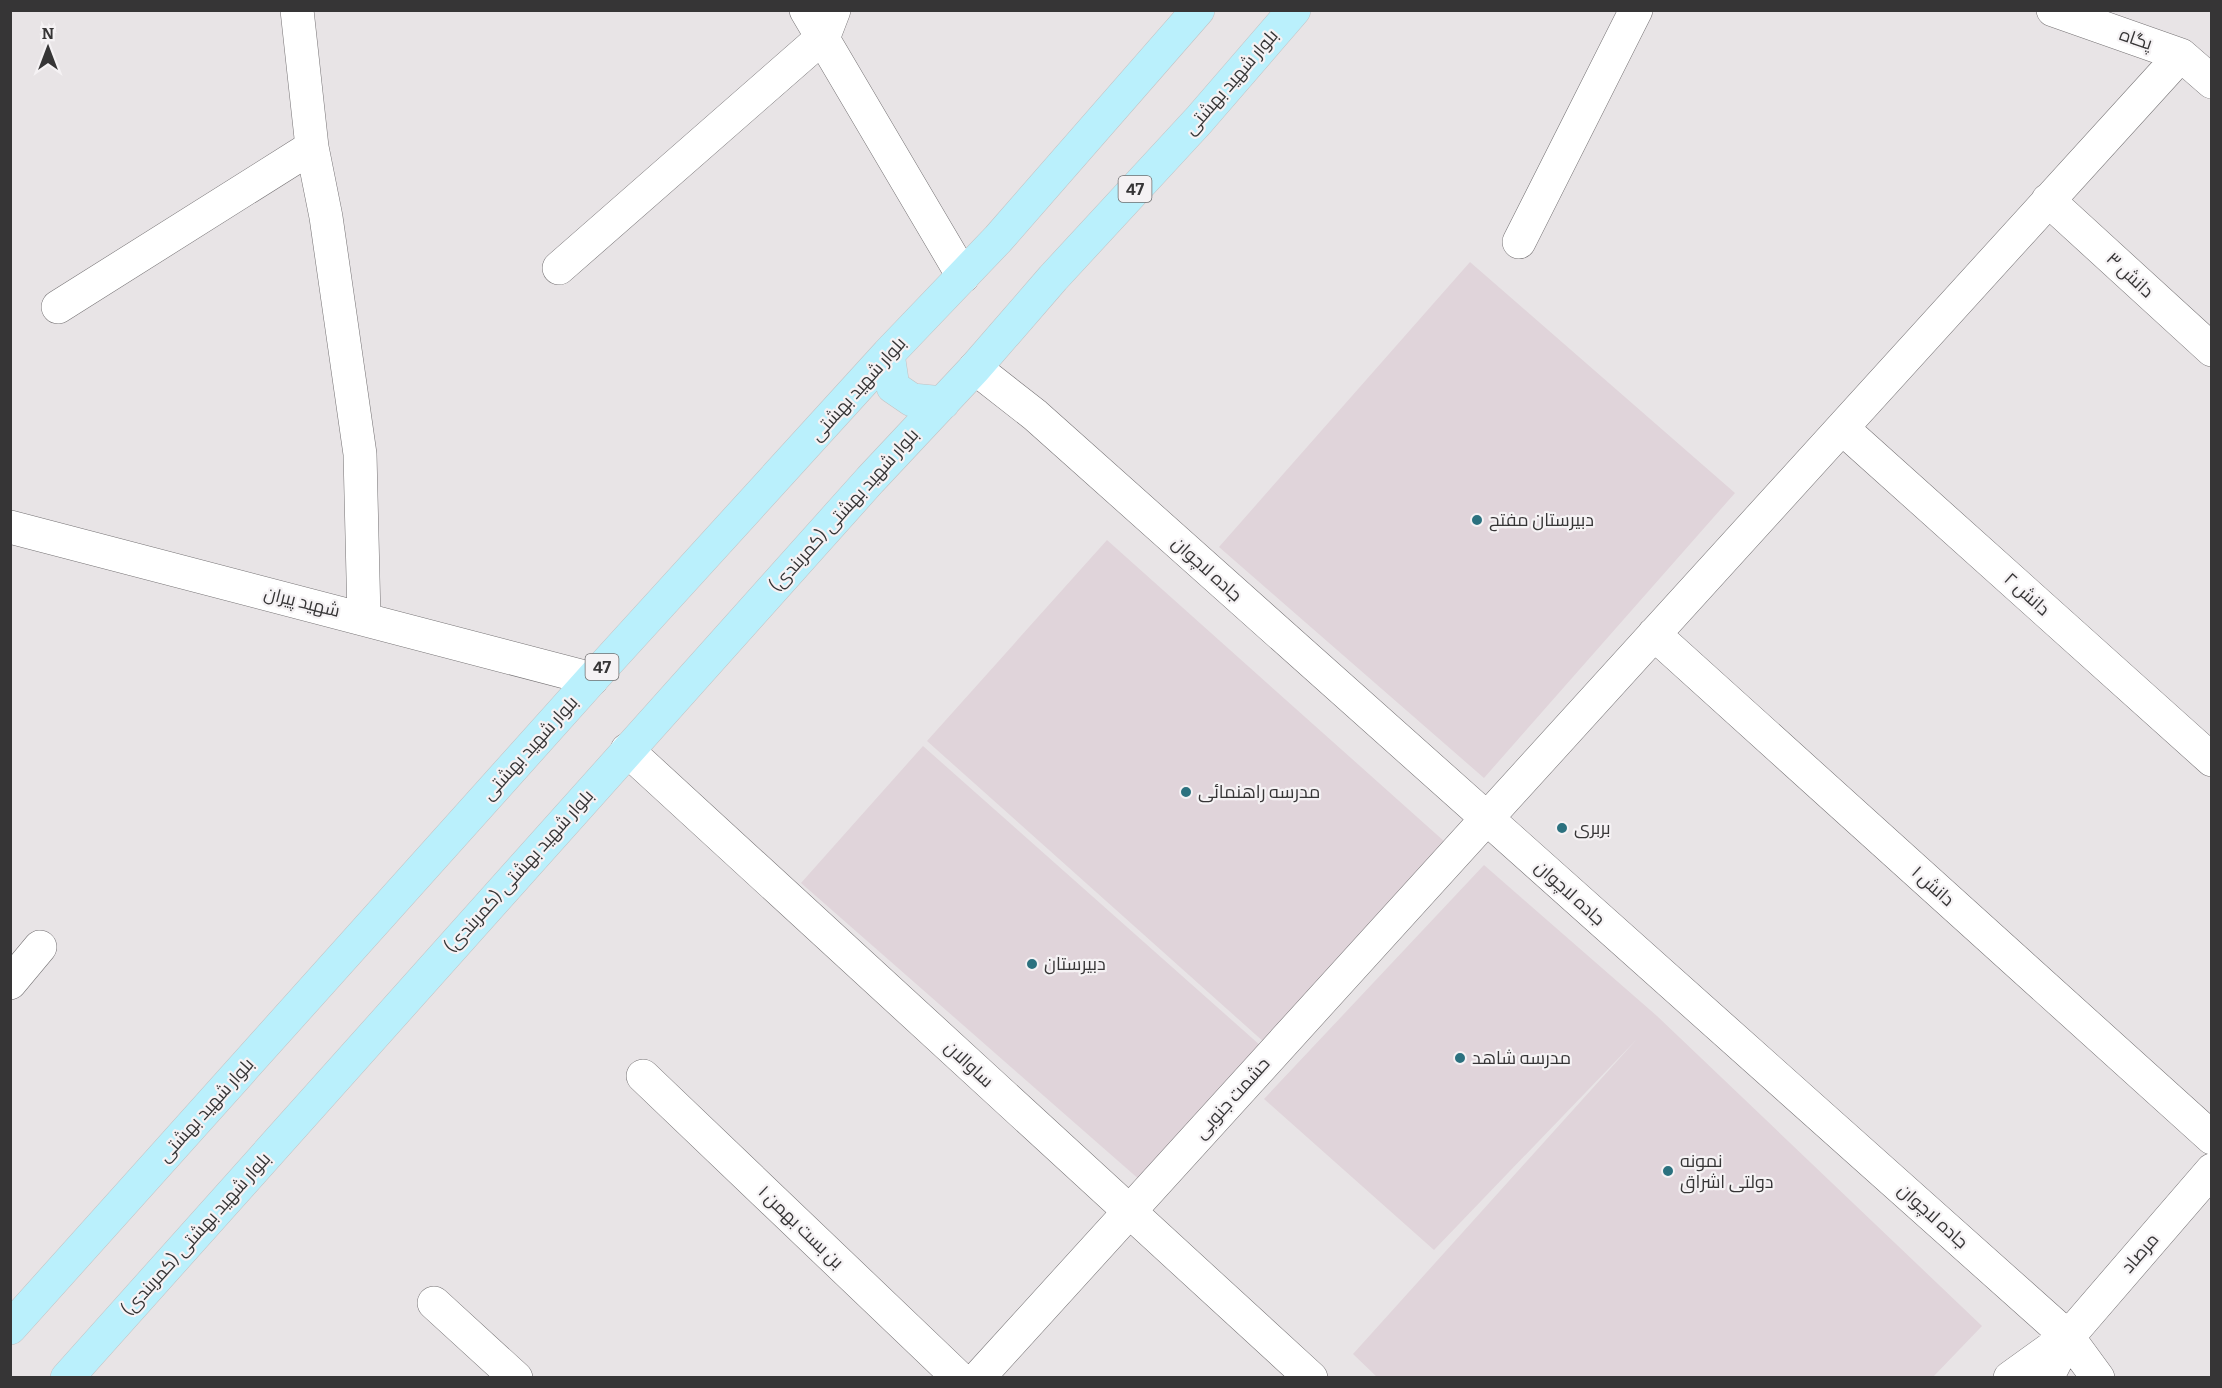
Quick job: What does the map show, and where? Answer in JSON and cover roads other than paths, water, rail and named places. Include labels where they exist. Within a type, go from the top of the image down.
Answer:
[{"type":"main road","name":"بلوار شهید بهشتی","points":[[10,1328],[592,679],[888,354],[963,276],[1198,10]]},
{"type":"main road","name":"بلوار شهید بهشتی","points":[[975,368],[1053,278],[1199,120],[1294,10]]},
{"type":"main road","points":[[888,354],[893,387],[912,400],[943,403]]},
{"type":"main road","name":"بلوار شهید بهشتی (کمربندی)","points":[[67,1377],[627,750],[975,368]]},
{"type":"street","points":[[297,10],[312,147],[326,217],[360,454],[364,618]]},
{"type":"street","points":[[1519,242],[1636,10]]},
{"type":"street","name":"پگاه","points":[[2053,10],[2181,55],[2211,82]]},
{"type":"street","points":[[559,268],[822,19],[963,276]]},
{"type":"street","name":"حشمت جنوبی","points":[[978,1377],[2181,55]]},
{"type":"street","points":[[58,307],[312,147]]},
{"type":"street","name":"دانش ۳","points":[[2048,200],[2211,350]]},
{"type":"street","name":"جاده لاچوان","points":[[975,368],[1035,415],[2068,1337],[2098,1377]]},
{"type":"street","name":"دانش ۲","points":[[1842,428],[2211,760]]},
{"type":"street","name":"شهید پیران","points":[[10,527],[592,679]]},
{"type":"street","name":"دانش ۱","points":[[1654,634],[2211,1138]]},
{"type":"street","name":"ساوالان","points":[[627,750],[1311,1377]]},
{"type":"street","points":[[10,983],[40,947]]},
{"type":"street","name":"بن بست بهمن ۱","points":[[643,1076],[959,1377]]},
{"type":"street","name":"مرصاد","points":[[2068,1337],[2211,1170]]},
{"type":"street","points":[[434,1303],[516,1377]]},
{"type":"street","points":[[2010,1377],[2068,1337]]},
{"type":"street","points":[[2047,1377],[2068,1337]]},
{"type":"place","name":"دبیرستان مفتح","points":[[1477,520]]},
{"type":"place","name":"مدرسه راهنمائی","points":[[1186,792]]},
{"type":"place","name":"بربری","points":[[1562,828]]},
{"type":"place","name":"دبیرستان","points":[[1032,964]]},
{"type":"place","name":"مدرسه شاهد","points":[[1460,1058]]},
{"type":"place","name":"نمونه دولتی اشراق","points":[[1668,1171]]}]
